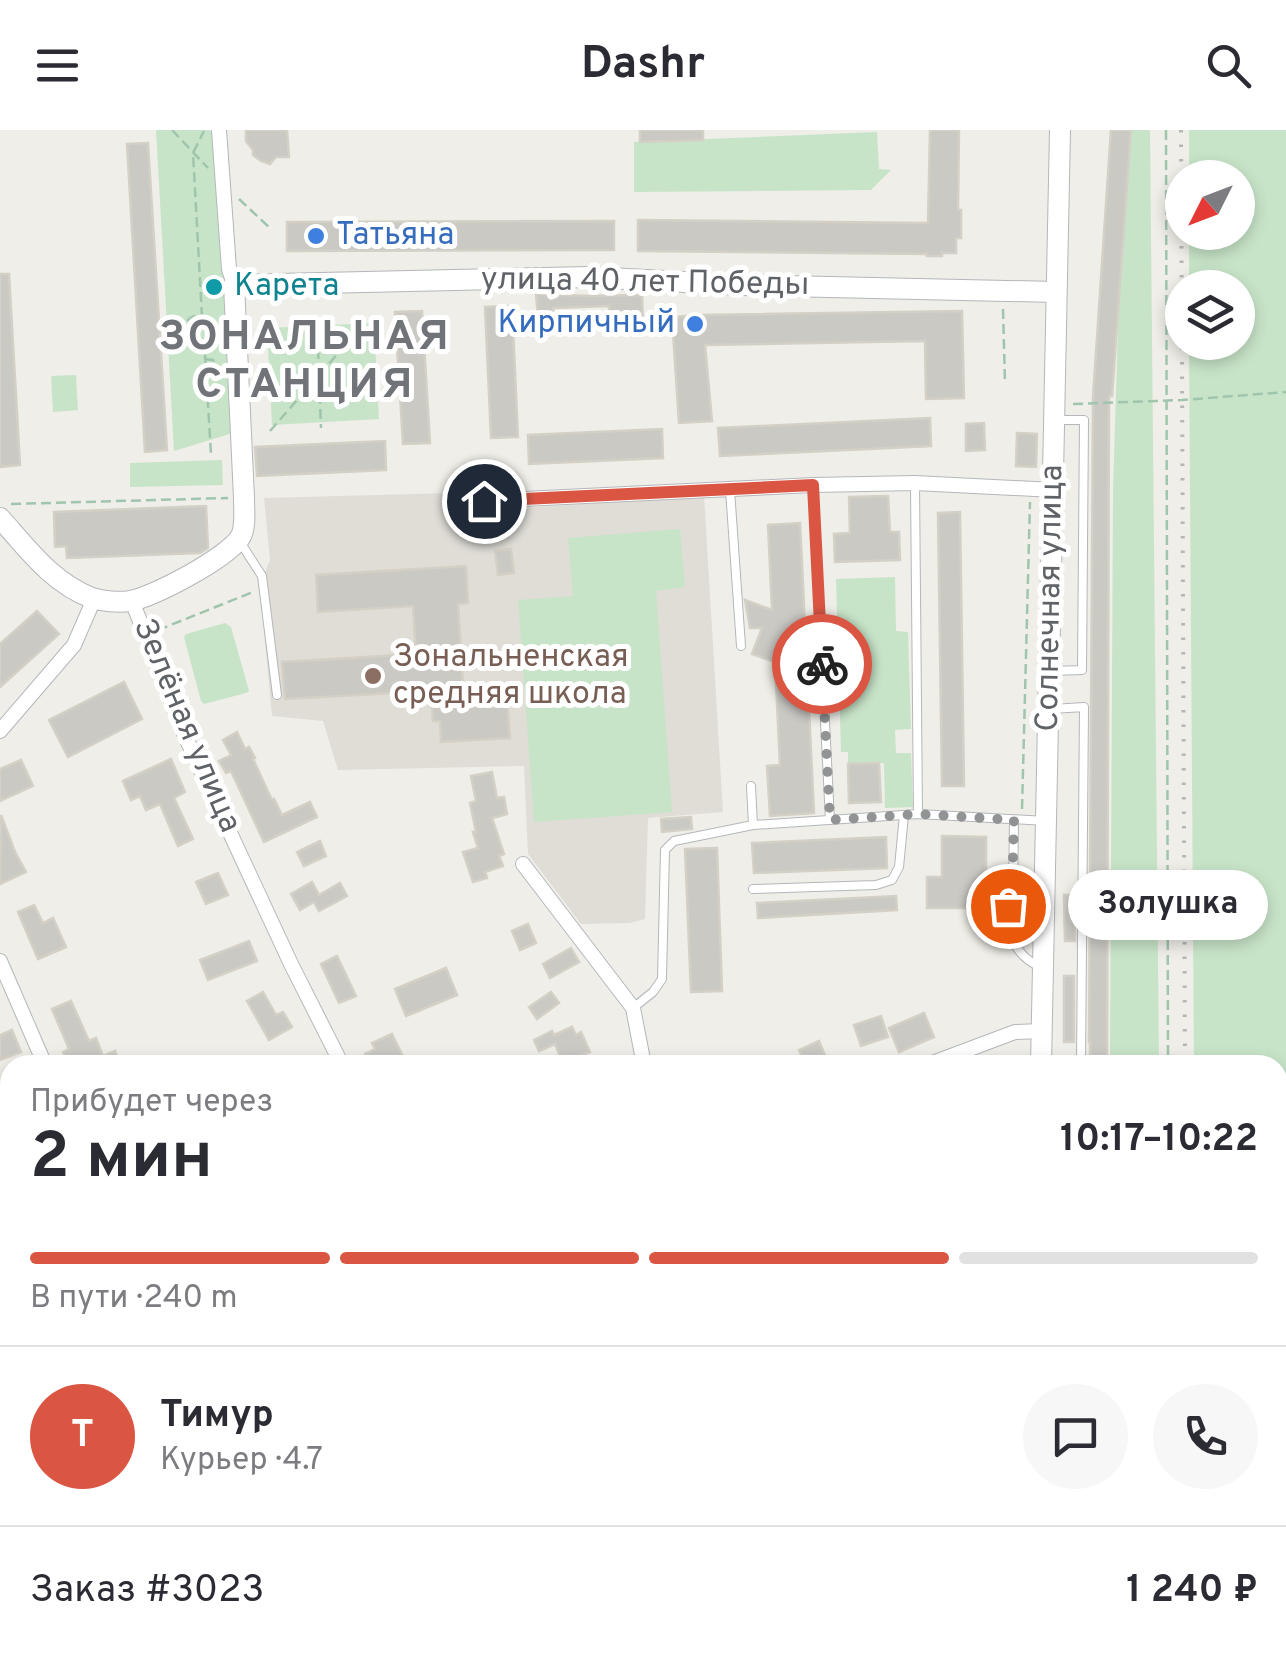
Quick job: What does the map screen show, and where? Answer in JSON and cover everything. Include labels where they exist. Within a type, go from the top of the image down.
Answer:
[{"type":"street","points":[[219,130],[229,269],[234,285],[244,498],[243,532],[239,540]]},
{"type":"street","name":"Солнечная улица","points":[[1042,1055],[1060,130]]},
{"type":"street","name":"улица 40 лет Победы","points":[[234,285],[589,277],[742,285],[1056,292]]},
{"type":"street","points":[[484,501],[914,483],[1054,490]]},
{"type":"street","points":[[0,518],[55,578],[94,598],[132,601]]},
{"type":"street","name":"Зелёная улица","points":[[239,540],[188,577],[132,601],[186,738],[337,1055]]},
{"type":"street","points":[[0,731],[74,645],[94,598]]},
{"type":"street","points":[[523,864],[633,1008],[642,1055]]},
{"type":"street","points":[[0,960],[41,1055]]},
{"type":"street","points":[[971,1055],[1015,1032],[1042,1031]]},
{"type":"lane","points":[[1050,672],[1082,670],[1084,420],[1055,412]]},
{"type":"lane","points":[[914,483],[918,814]]},
{"type":"lane","points":[[813,485],[830,820]]},
{"type":"lane","points":[[730,490],[741,646]]},
{"type":"lane","points":[[239,540],[262,576],[276,696]]},
{"type":"lane","points":[[1048,709],[1084,706],[1081,1055]]},
{"type":"lane","points":[[751,786],[752,825]]},
{"type":"lane","points":[[633,1008],[662,979],[665,850],[674,841],[752,825],[918,814],[1046,822]]},
{"type":"lane","points":[[753,889],[876,885],[892,880],[899,866],[904,815]]},
{"type":"lane","points":[[1018,820],[1009,928],[1021,954],[1044,967]]},
{"type":"path","points":[[172,130],[216,176]]},
{"type":"path","points":[[204,130],[192,152],[202,318],[209,325],[204,338],[211,454]]},
{"type":"path","points":[[1166,130],[1168,1055]]},
{"type":"path","points":[[232,192],[271,229]]},
{"type":"path","points":[[1002,308],[1005,384]]},
{"type":"path","points":[[202,318],[190,318],[185,329],[192,339],[204,338]]},
{"type":"path","points":[[317,320],[321,428]]},
{"type":"path","points":[[270,430],[347,344],[381,323]]},
{"type":"path","points":[[205,359],[213,360],[217,366],[214,373],[206,376]]},
{"type":"path","points":[[1055,412],[1286,392]]},
{"type":"path","points":[[1018,820],[1030,488]]},
{"type":"path","points":[[0,504],[244,498]]},
{"type":"path","points":[[145,636],[263,588]]},
{"type":"shaded area","points":[[451,493],[492,510],[704,496],[723,812],[648,818],[645,919],[581,924],[528,854],[524,766],[338,770],[323,721],[272,716],[260,585],[270,560],[264,498]]},
{"type":"green space","points":[[156,130],[213,133],[233,433],[174,451]]},
{"type":"green space","points":[[1124,130],[1150,130],[1159,1055],[1110,1055],[1113,492]]},
{"type":"green space","points":[[1189,130],[1286,130],[1286,1055],[1194,1055],[1189,360],[1255,360],[1255,270],[1189,270],[1189,250],[1255,250],[1255,160],[1189,160]]},
{"type":"green space","points":[[877,132],[879,169],[891,170],[871,190],[634,192],[634,142]]},
{"type":"green space","points":[[374,323],[379,419],[272,425],[267,328]]},
{"type":"green space","points":[[76,375],[78,410],[53,412],[51,376]]},
{"type":"green space","points":[[222,460],[223,485],[130,487],[130,463]]},
{"type":"green space","points":[[680,529],[685,587],[656,591],[672,812],[534,822],[518,600],[573,596],[568,538]]},
{"type":"green space","points":[[895,577],[896,631],[908,632],[911,729],[895,730],[896,753],[911,753],[913,807],[885,808],[884,763],[848,764],[848,752],[841,752],[836,579]]},
{"type":"green space","points":[[225,623],[231,627],[249,691],[204,704],[184,637]]},
{"type":"building","points":[[246,130],[287,130],[289,157],[276,157],[270,164],[261,161],[246,141]]},
{"type":"building","points":[[640,130],[703,130],[703,140],[640,142]]},
{"type":"building","points":[[930,130],[959,130],[961,238],[956,238],[956,253],[927,256],[638,251],[638,220],[928,223]]},
{"type":"building","points":[[1111,130],[1131,130],[1109,396],[1107,1055],[1090,1055],[1089,1042],[1093,397]]},
{"type":"building","points":[[148,143],[167,450],[145,452],[127,144]]},
{"type":"building","points":[[614,221],[614,250],[287,251],[287,222]]},
{"type":"building","points":[[0,274],[9,274],[20,465],[0,467]]},
{"type":"building","points":[[536,294],[642,295],[643,323],[630,323],[630,333],[610,333],[609,306],[553,308],[553,316],[538,317]]},
{"type":"building","points":[[512,306],[518,437],[491,438],[485,307]]},
{"type":"building","points":[[422,311],[430,443],[403,444],[395,312]]},
{"type":"building","points":[[962,311],[964,398],[926,399],[925,341],[705,345],[712,421],[679,423],[672,317]]},
{"type":"building","points":[[930,418],[931,446],[720,456],[718,428]]},
{"type":"building","points":[[984,423],[985,450],[966,451],[966,424]]},
{"type":"building","points":[[662,429],[663,458],[529,464],[528,435]]},
{"type":"building","points":[[1017,433],[1037,434],[1036,467],[1016,466]]},
{"type":"building","points":[[385,441],[386,470],[257,476],[255,447]]},
{"type":"building","points":[[888,496],[890,532],[899,532],[900,560],[835,562],[834,534],[850,533],[849,497]]},
{"type":"building","points":[[206,506],[208,548],[200,553],[67,558],[66,546],[55,547],[54,512]]},
{"type":"building","points":[[960,512],[964,786],[942,786],[938,513]]},
{"type":"building","points":[[800,523],[814,813],[770,816],[767,766],[780,765],[775,662],[752,654],[762,628],[750,628],[745,600],[772,610],[768,525]]},
{"type":"building","points":[[511,549],[514,573],[498,575],[495,551]]},
{"type":"building","name":"Зональненская средняя школа","points":[[466,566],[468,603],[458,604],[464,703],[507,701],[510,738],[441,742],[440,721],[433,721],[431,691],[285,699],[282,662],[416,654],[413,606],[318,612],[316,575]]},
{"type":"building","points":[[37,611],[59,634],[0,687],[0,644]]},
{"type":"building","points":[[124,682],[142,719],[68,757],[49,720]]},
{"type":"building","points":[[237,732],[245,749],[249,747],[255,758],[282,815],[310,802],[317,817],[264,842],[231,771],[226,773],[219,761],[231,755],[223,740]]},
{"type":"building","points":[[171,759],[185,792],[174,798],[193,839],[178,846],[160,804],[146,810],[140,796],[131,800],[123,781]]},
{"type":"building","points":[[21,760],[33,786],[0,801],[0,769]]},
{"type":"building","points":[[879,763],[881,802],[849,803],[848,764]]},
{"type":"building","points":[[492,772],[497,798],[504,797],[507,814],[492,818],[504,854],[499,856],[503,866],[485,872],[487,878],[473,882],[463,852],[478,848],[470,803],[476,801],[471,776]]},
{"type":"building","points":[[1,815],[26,872],[0,884]]},
{"type":"building","points":[[691,817],[692,829],[662,832],[661,819]]},
{"type":"building","points":[[942,836],[986,837],[986,908],[927,908],[927,877],[942,877]]},
{"type":"building","points":[[886,837],[887,868],[754,873],[752,843]]},
{"type":"building","points":[[320,841],[326,856],[304,866],[297,852]]},
{"type":"building","points":[[717,848],[722,991],[691,992],[685,849]]},
{"type":"building","points":[[218,873],[228,895],[206,904],[196,882]]},
{"type":"building","points":[[312,882],[319,895],[340,883],[347,896],[319,911],[314,902],[300,910],[291,894]]},
{"type":"building","points":[[1064,895],[1075,895],[1075,941],[1065,941]]},
{"type":"building","points":[[896,896],[897,910],[758,918],[757,903]]},
{"type":"building","points":[[34,905],[43,923],[53,918],[66,947],[38,959],[18,912]]},
{"type":"building","points":[[528,924],[536,943],[520,950],[512,931]]},
{"type":"building","points":[[249,941],[257,961],[208,980],[200,960]]},
{"type":"building","points":[[571,948],[579,962],[550,978],[543,964]]},
{"type":"building","points":[[337,956],[356,996],[339,1003],[321,964]]},
{"type":"building","points":[[446,968],[457,995],[406,1016],[395,989]]},
{"type":"building","points":[[1064,976],[1074,976],[1074,1042],[1064,1042]]},
{"type":"building","points":[[263,992],[276,1015],[283,1012],[292,1027],[269,1040],[247,1001]]},
{"type":"building","points":[[551,992],[559,1003],[537,1019],[529,1007]]},
{"type":"building","points":[[71,1001],[89,1041],[96,1038],[103,1055],[64,1055],[69,1049],[52,1009]]},
{"type":"building","points":[[924,1013],[934,1037],[899,1052],[889,1028]]},
{"type":"building","points":[[881,1016],[888,1037],[861,1046],[854,1025]]},
{"type":"building","points":[[572,1027],[576,1035],[581,1032],[590,1052],[560,1055],[555,1044],[539,1051],[534,1040],[552,1031],[554,1035]]},
{"type":"building","points":[[12,1030],[21,1052],[0,1055],[0,1035]]},
{"type":"building","points":[[392,1034],[402,1055],[366,1055],[375,1049],[372,1043]]},
{"type":"building","points":[[819,1041],[825,1055],[801,1055],[799,1050]]},
{"type":"railway","points":[[1181,130],[1185,1055]]},
{"type":"way so far","points":[[822,664],[830,820],[918,814],[1014,820],[1012,896],[1008,906]]},
{"type":"place","name":"Татьяна","points":[[316,236]]},
{"type":"place","name":"Карета","points":[[214,287]]},
{"type":"place","name":"Кирпичный","points":[[695,324]]},
{"type":"place","name":"Зональненская средняя школа","points":[[373,676]]},
{"type":"place","name":"Золушка","points":[[1008,906]]},
{"type":"district","name":"ЗОНАЛЬНАЯ СТАНЦИЯ","points":[[305,362]]},
{"type":"route","points":[[484,501],[813,485],[822,664]]}]
